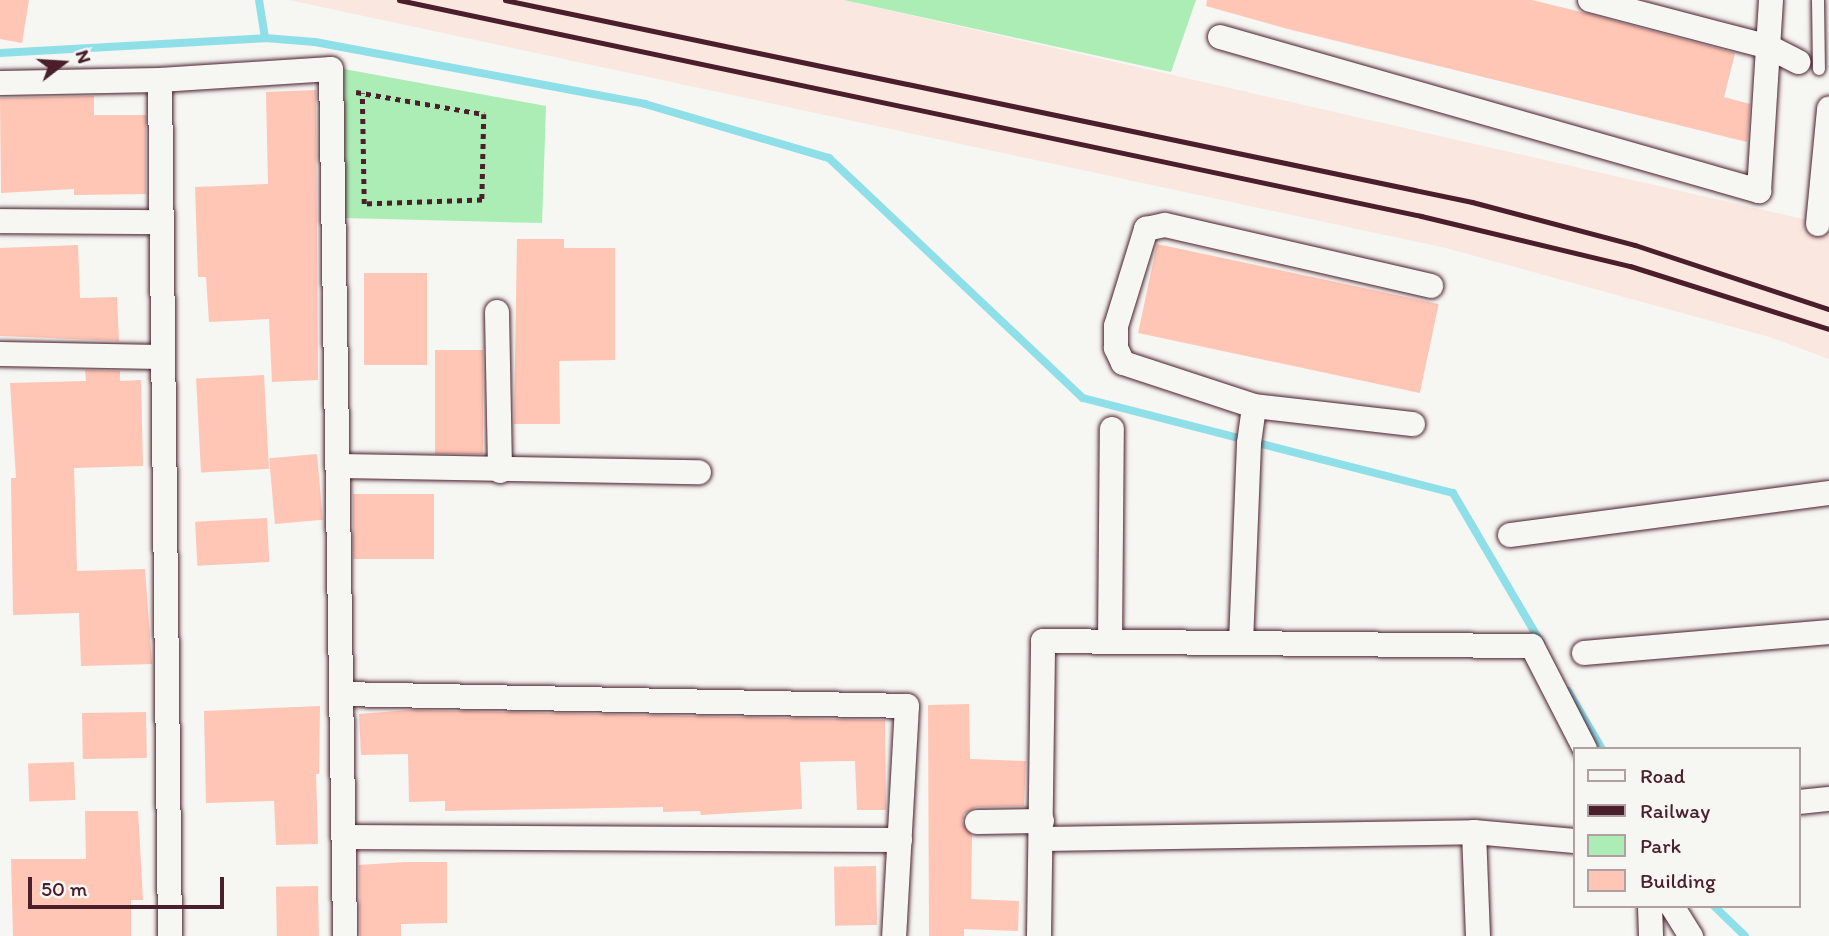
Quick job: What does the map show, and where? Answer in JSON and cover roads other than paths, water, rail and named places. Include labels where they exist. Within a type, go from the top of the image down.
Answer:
[{"type":"street","points":[[1590,0],[1769,47],[1815,68]]},
{"type":"street","points":[[1220,37],[1759,191],[1771,0]]},
{"type":"street","points":[[0,83],[160,80],[331,69],[345,936]]},
{"type":"street","points":[[160,80],[159,222],[170,936]]},
{"type":"street","points":[[1818,224],[1829,109]]},
{"type":"street","points":[[0,221],[159,222]]},
{"type":"street","points":[[1413,424],[1254,406],[1123,363],[1116,348],[1116,326],[1146,229],[1165,225],[1431,286]]},
{"type":"street","points":[[497,312],[500,471]]},
{"type":"street","points":[[0,354],[161,357]]},
{"type":"street","points":[[1241,643],[1249,439],[1254,406]]},
{"type":"street","points":[[1110,642],[1112,429]]},
{"type":"street","points":[[338,466],[500,471],[699,472]]},
{"type":"street","points":[[1510,535],[1829,493]]},
{"type":"street","points":[[1584,653],[1829,632]]},
{"type":"street","points":[[1039,936],[1043,830],[1043,641],[1532,646],[1584,747]]},
{"type":"street","points":[[341,694],[907,706],[894,936]]},
{"type":"street","points":[[1801,802],[1829,799]]},
{"type":"street","points":[[978,822],[1043,830],[1474,832],[1574,841]]},
{"type":"street","points":[[1474,832],[1478,936]]},
{"type":"street","points":[[344,837],[900,840]]},
{"type":"street","points":[[1650,908],[1651,936]]},
{"type":"street","points":[[1673,908],[1691,936]]},
{"type":"lane","points":[[1815,68],[1818,0]]},
{"type":"waterway","points":[[259,0],[265,38]]},
{"type":"waterway","points":[[0,53],[265,38],[315,42],[645,104],[829,158],[1083,398],[1453,493],[1541,643]]},
{"type":"waterway","points":[[1568,691],[1601,747]]},
{"type":"waterway","points":[[1716,908],[1745,936]]},
{"type":"railway","points":[[399,0],[1421,216],[1630,266],[1829,329]]},
{"type":"railway","points":[[505,0],[1472,202],[1635,245],[1829,309]]}]
